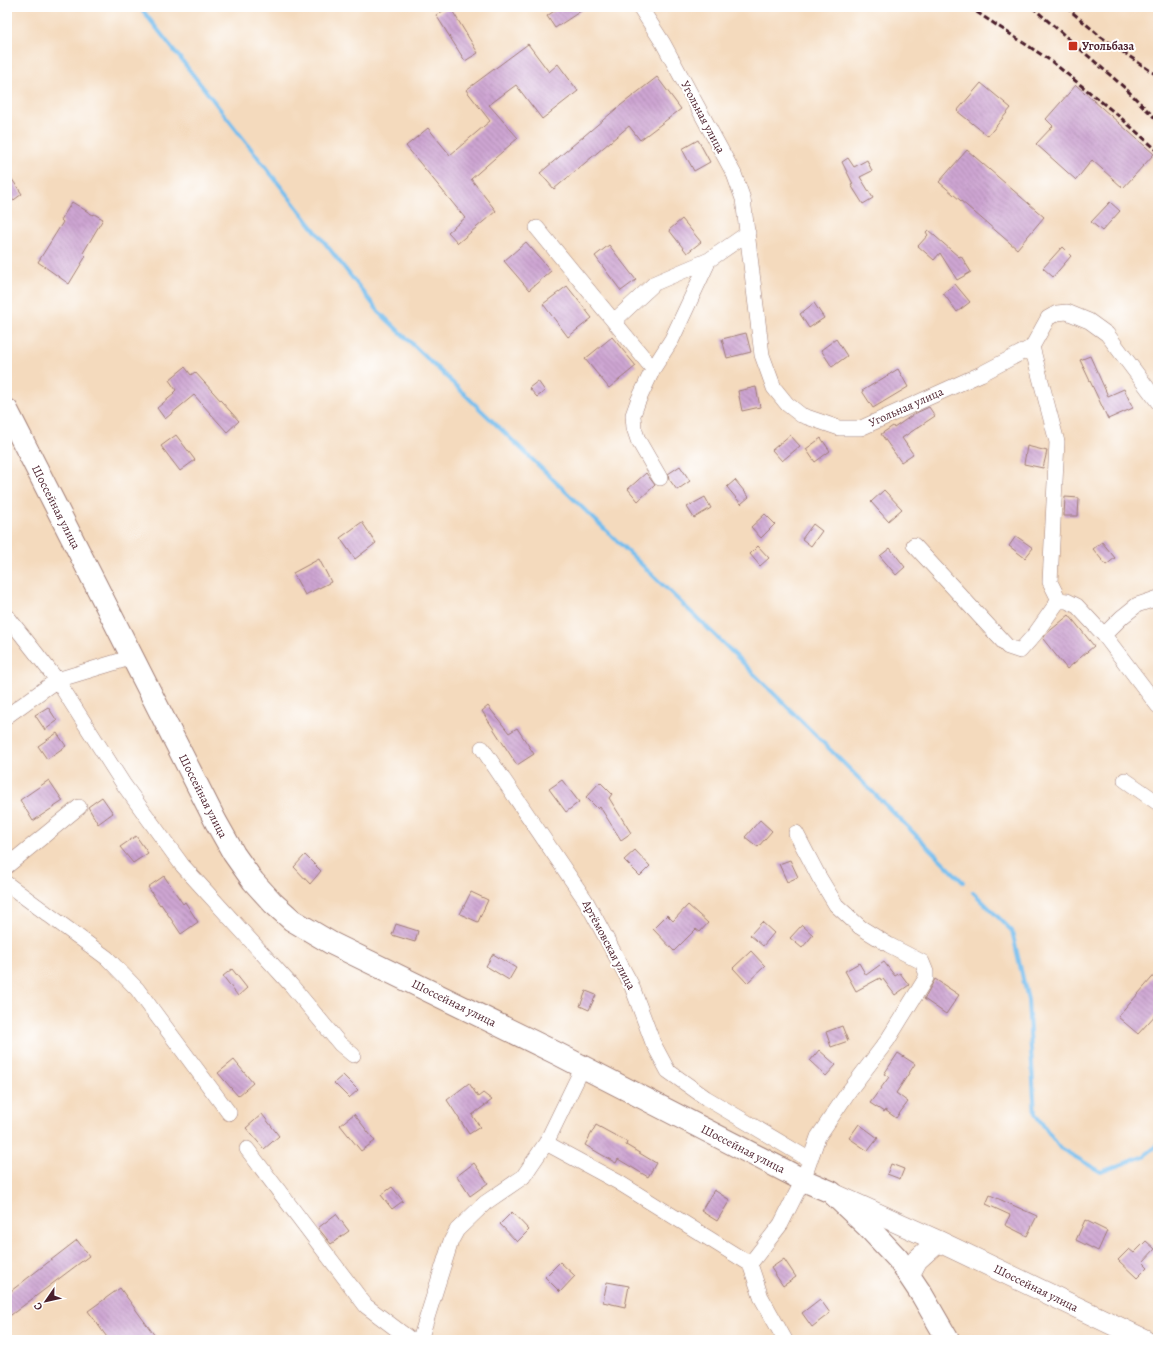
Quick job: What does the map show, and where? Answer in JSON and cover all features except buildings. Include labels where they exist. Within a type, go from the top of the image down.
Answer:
[{"type":"main road","name":"Шоссейная улица","points":[[7,410],[216,822],[234,854],[253,881],[273,903],[292,920],[331,943],[583,1067],[806,1170],[831,1192],[938,1241],[1145,1340]]},
{"type":"main road","points":[[831,1192],[867,1226],[898,1259],[922,1295],[948,1340]]},
{"type":"main road","points":[[909,1275],[917,1260],[938,1241]]},
{"type":"street","name":"Угольная улица","points":[[640,7],[666,50],[734,174],[743,199],[762,355],[774,388],[787,404],[801,415],[839,428],[860,428],[981,374],[1032,347]]},
{"type":"street","points":[[537,228],[653,369]]},
{"type":"street","points":[[614,321],[655,283],[709,260],[748,233]]},
{"type":"street","points":[[660,478],[638,440],[632,415],[653,369],[672,339],[709,260]]},
{"type":"street","points":[[1059,600],[1050,582],[1057,442],[1032,347],[1048,318],[1067,312],[1089,321],[1107,334],[1158,402]]},
{"type":"street","points":[[914,545],[1008,647],[1020,651],[1035,634],[1059,600]]},
{"type":"street","points":[[1104,635],[1122,617],[1137,605],[1158,598]]},
{"type":"street","points":[[1059,600],[1067,601],[1076,606],[1104,635],[1158,706]]},
{"type":"street","points":[[7,616],[57,680],[124,784],[182,865],[291,985],[340,1044],[353,1056]]},
{"type":"street","points":[[7,716],[57,680],[133,657]]},
{"type":"street","name":"Артёмовская улица","points":[[482,748],[586,901],[631,984],[653,1043],[668,1070],[806,1170]]},
{"type":"street","points":[[1125,780],[1158,803]]},
{"type":"street","points":[[7,866],[80,807]]},
{"type":"street","points":[[750,1264],[781,1224],[806,1170],[818,1137],[887,1041],[926,978],[926,972],[922,962],[888,945],[860,927],[836,905],[796,834]]},
{"type":"street","points":[[7,884],[107,958],[137,989],[229,1113]]},
{"type":"street","points":[[420,1340],[451,1241],[457,1230],[485,1203],[523,1177],[546,1143],[583,1067]]},
{"type":"street","points":[[546,1143],[618,1182],[750,1264],[761,1297],[785,1340]]},
{"type":"street","points":[[247,1149],[366,1306],[411,1340]]},
{"type":"waterway","points":[[140,7],[379,312],[720,640],[963,882]]},
{"type":"waterway","points":[[973,892],[1012,931],[1028,1000],[1035,1114],[1060,1148],[1101,1172],[1144,1156],[1158,1145]]},
{"type":"railway","points":[[969,7],[1051,61],[1120,117],[1158,151]]},
{"type":"railway","points":[[1032,7],[1125,88],[1158,121]]},
{"type":"railway","points":[[1066,7],[1101,37],[1158,76]]},
{"type":"place","name":"Угольбаза","points":[[1073,46]]}]
